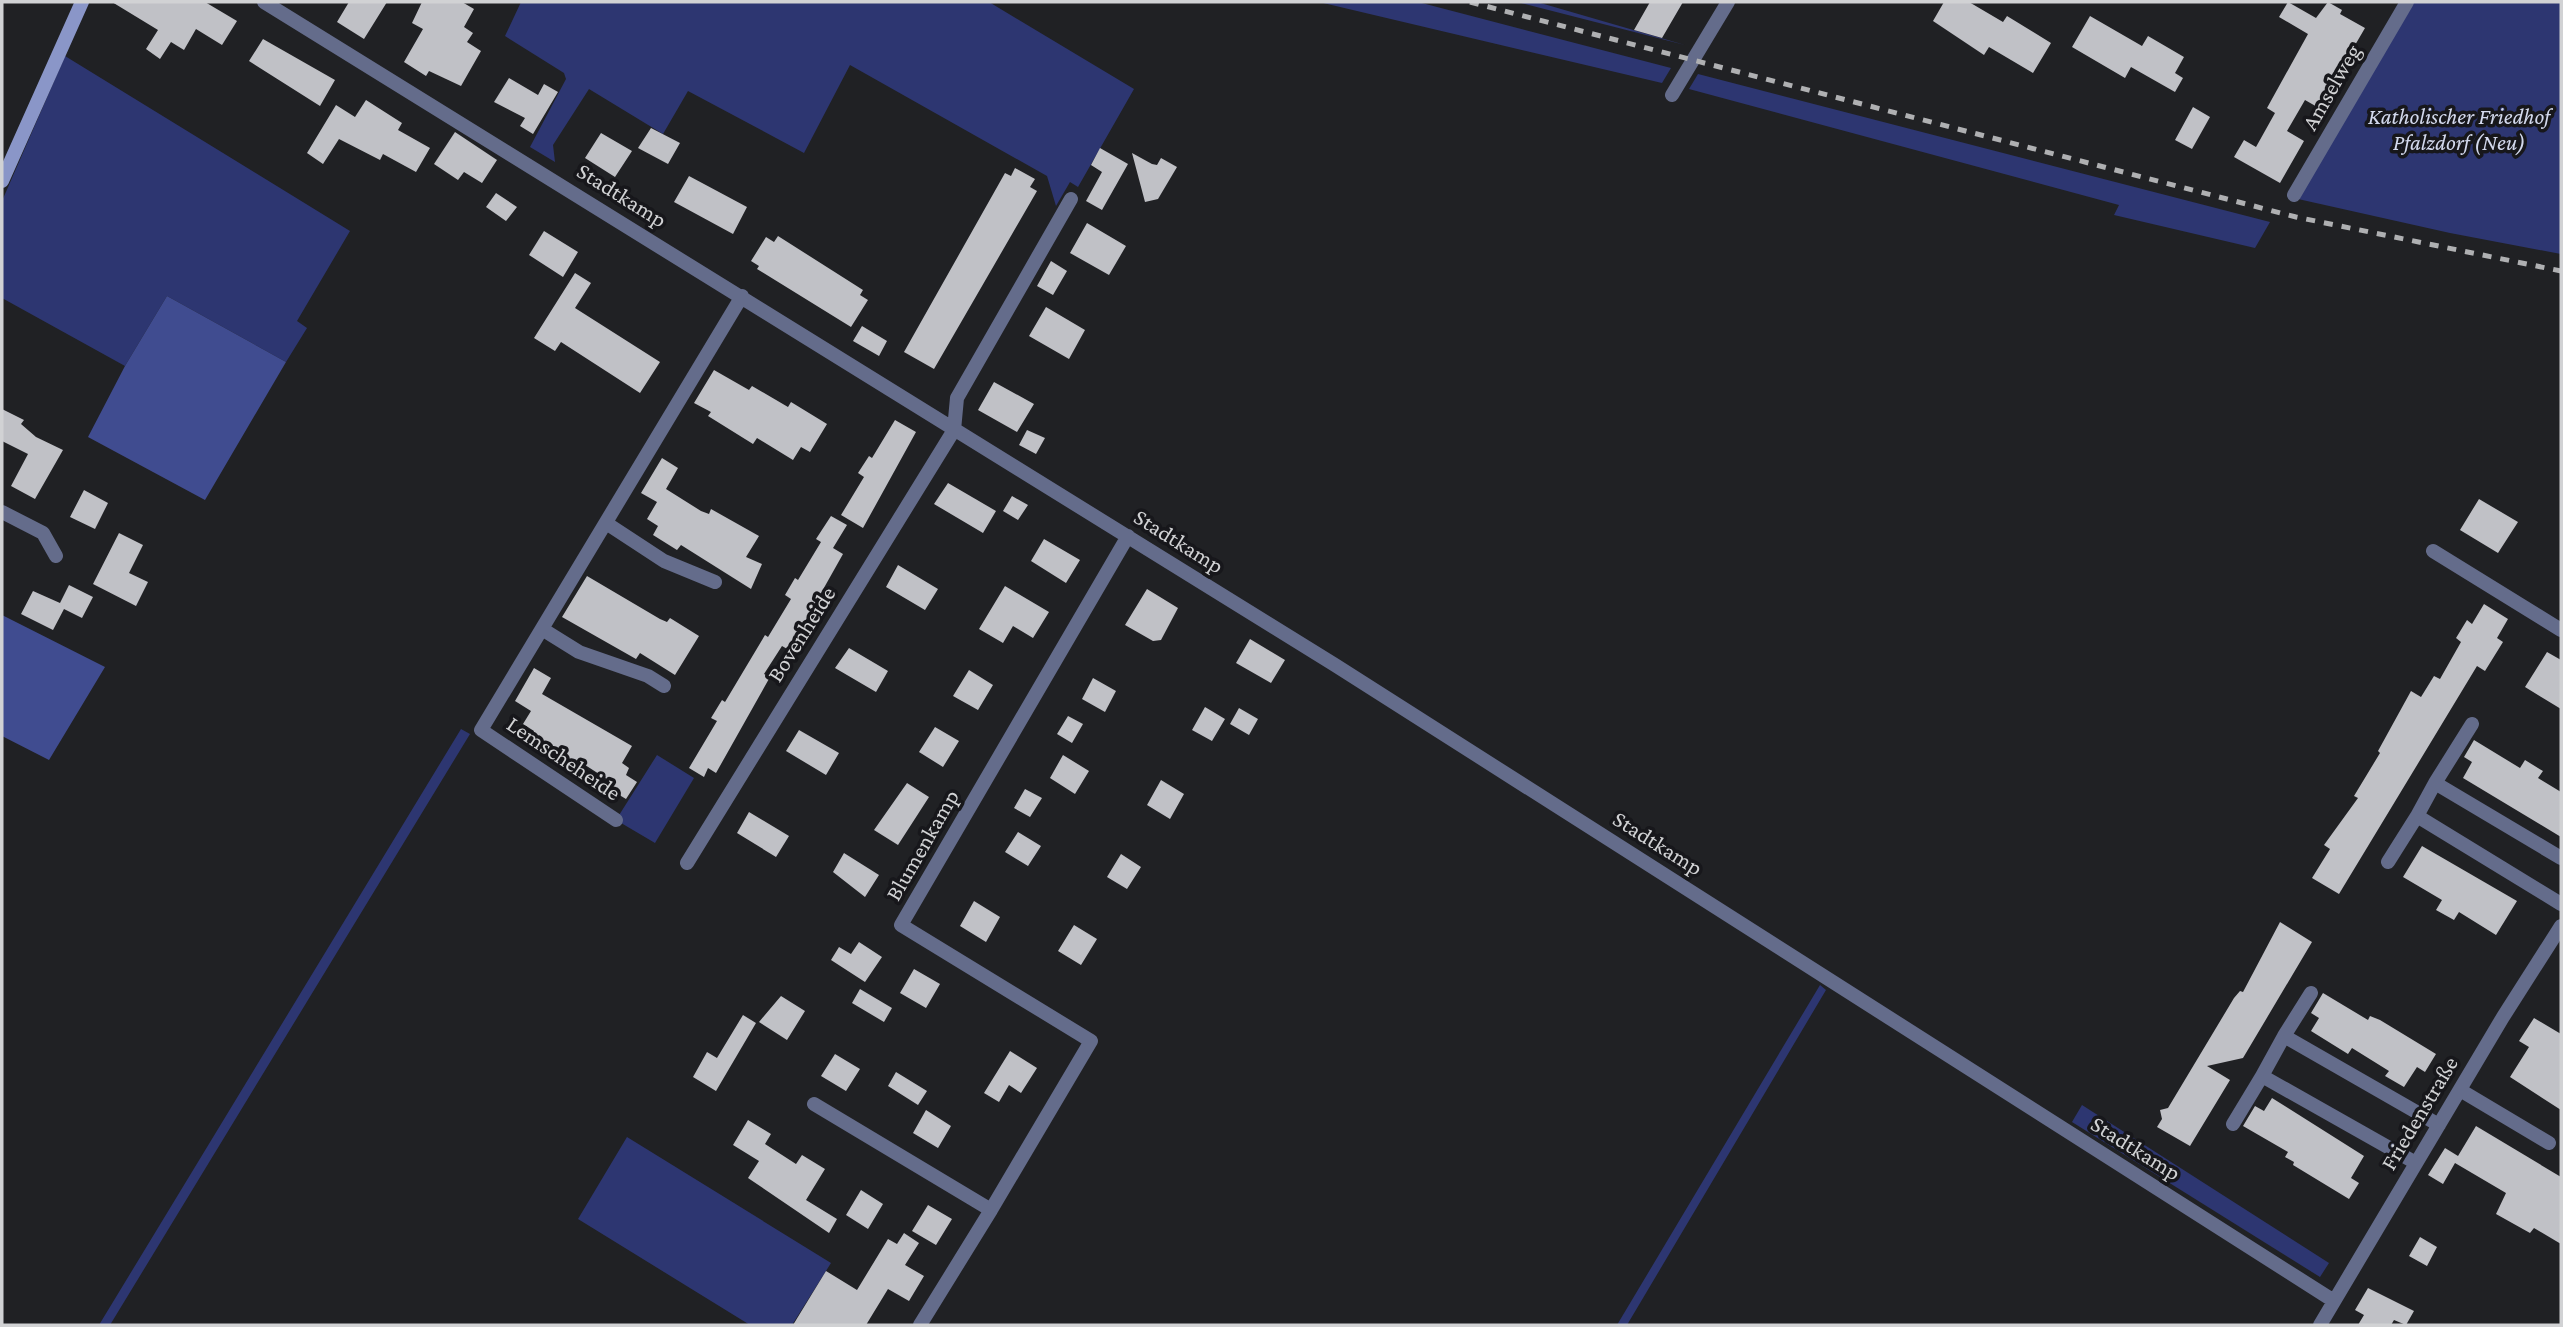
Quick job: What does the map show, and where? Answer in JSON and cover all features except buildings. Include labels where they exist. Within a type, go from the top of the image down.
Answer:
[{"type":"street","points":[[2,181],[82,2]]},
{"type":"street","name":"Stadtkamp","points":[[264,2],[1128,536],[2334,1301]]},
{"type":"street","points":[[1672,95],[1728,2]]},
{"type":"street","name":"Amselweg","points":[[2294,195],[2407,2]]},
{"type":"street","points":[[954,430],[957,398],[1071,198]]},
{"type":"street","name":"Lemscheheide","points":[[616,821],[481,730],[741,296]]},
{"type":"street","name":"Bovenheide","points":[[687,863],[954,430]]},
{"type":"street","points":[[2,512],[43,533],[56,556]]},
{"type":"street","points":[[606,523],[664,561],[715,582]]},
{"type":"street","name":"Blumenkamp","points":[[920,1325],[1091,1041],[901,925],[1128,536]]},
{"type":"street","points":[[2433,551],[2561,631]]},
{"type":"street","points":[[542,629],[579,652],[648,676],[664,686]]},
{"type":"street","points":[[2388,862],[2472,724]]},
{"type":"street","points":[[2435,783],[2561,858]]},
{"type":"street","points":[[2417,816],[2561,904]]},
{"type":"street","name":"Friedenstraße","points":[[2320,1325],[2561,926]]},
{"type":"street","points":[[2233,1124],[2311,993]]},
{"type":"street","points":[[2284,1037],[2439,1125]]},
{"type":"street","points":[[2262,1076],[2416,1163]]},
{"type":"street","points":[[2460,1090],[2549,1143]]},
{"type":"street","points":[[814,1104],[991,1210]]},
{"type":"green space","points":[[521,2],[989,2],[1134,89],[1078,187],[1070,182],[1056,206],[1047,176],[850,65],[804,153],[688,91],[663,134],[589,89],[553,145],[555,162],[530,147],[566,79],[564,73],[505,36]]},
{"type":"green space","points":[[1319,2],[1418,2],[1671,68],[1662,83]]},
{"type":"green space","points":[[1517,2],[1537,2],[1685,45]]},
{"type":"green space","name":"Katholischer Friedhof Pfalzdorf (Neu)","points":[[2414,2],[2561,2],[2561,254],[2450,233],[2298,199]]},
{"type":"green space","points":[[65,56],[350,231],[297,321],[307,328],[286,362],[167,296],[125,366],[2,298],[2,201]]},
{"type":"green space","points":[[1698,74],[2270,222],[2255,248],[2114,215],[2119,205],[1689,89]]},
{"type":"green space","points":[[461,729],[470,734],[110,1325],[99,1325]]},
{"type":"green space","points":[[657,755],[694,778],[655,843],[616,820]]},
{"type":"green space","points":[[1820,985],[1826,990],[1627,1325],[1617,1325]]},
{"type":"green space","points":[[2082,1105],[2329,1263],[2320,1277],[2072,1122]]},
{"type":"green space","points":[[627,1137],[831,1263],[792,1325],[750,1325],[578,1219]]},
{"type":"shaded area","points":[[167,296],[286,362],[205,500],[88,437],[125,366]]},
{"type":"shaded area","points":[[2,615],[105,667],[49,760],[2,736]]},
{"type":"railway","points":[[1470,2],[2296,217],[2561,271]]}]
